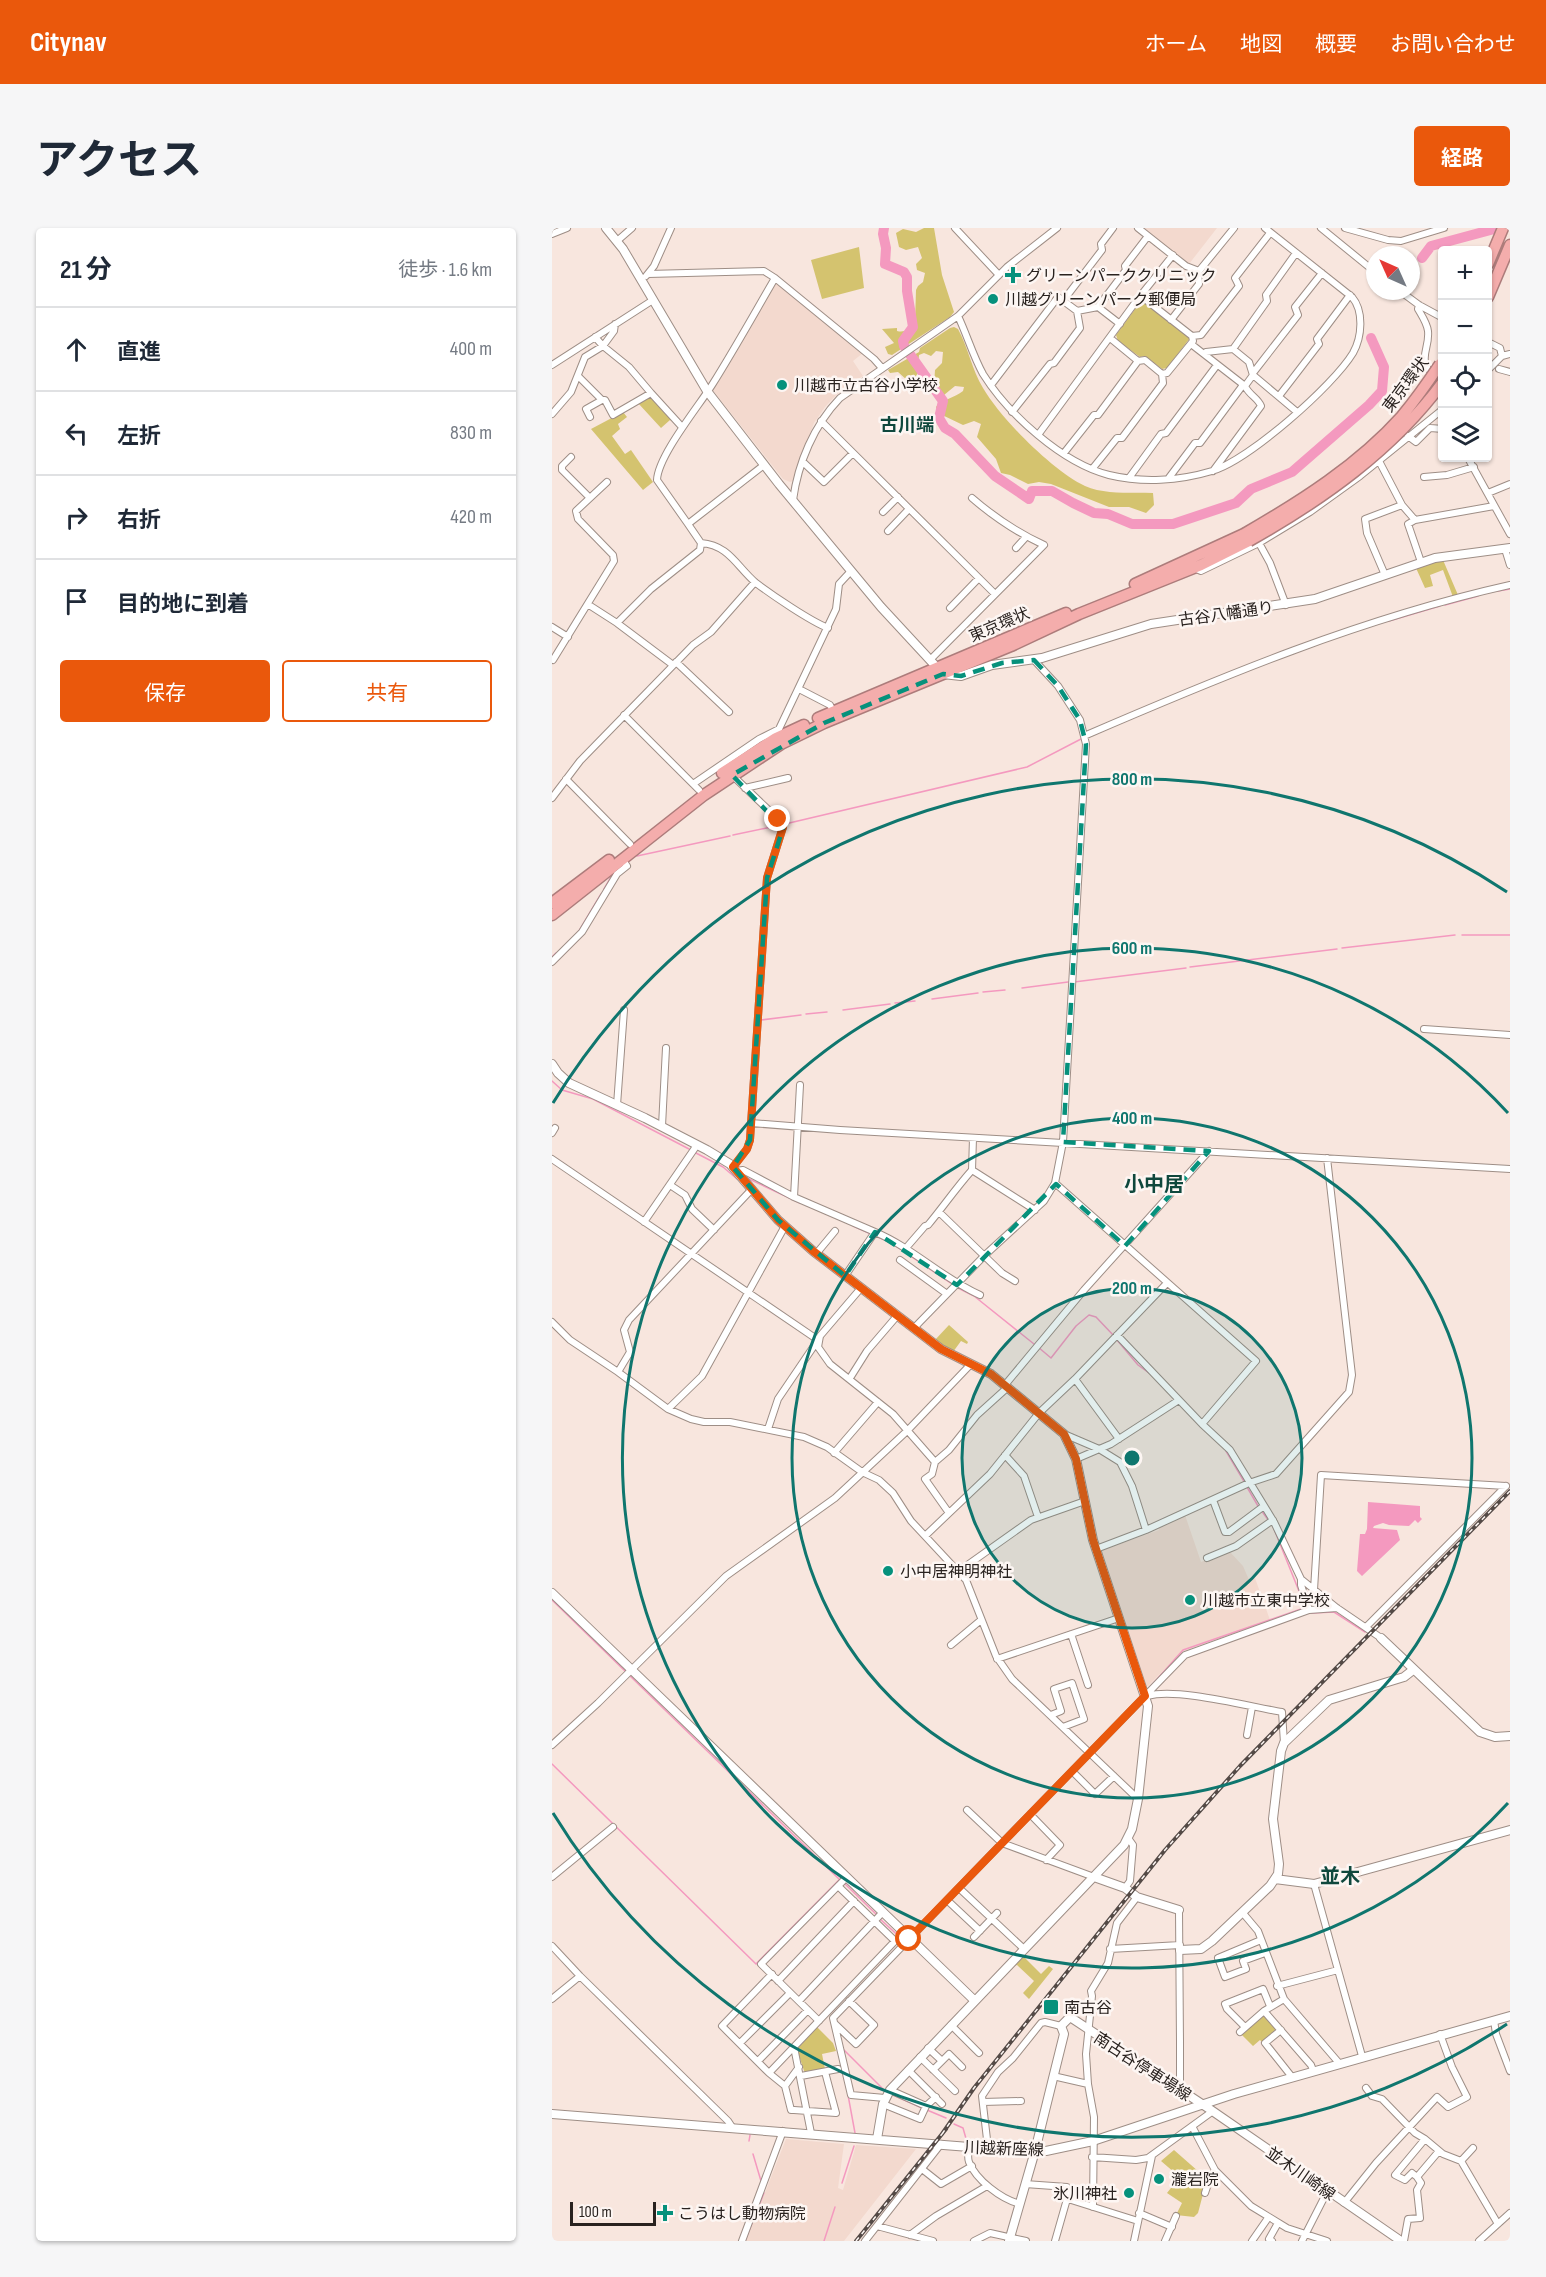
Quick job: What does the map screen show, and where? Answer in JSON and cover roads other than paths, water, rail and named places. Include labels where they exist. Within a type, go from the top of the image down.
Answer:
[{"type":"highway","points":[[1492,254],[1503,228]]},
{"type":"highway","points":[[1492,288],[1510,245]]},
{"type":"highway","name":"東京環状","points":[[552,903],[630,844],[696,787],[778,734],[1179,565],[1251,539],[1357,458],[1401,417],[1438,366]]},
{"type":"highway","name":"東京環状","points":[[552,915],[622,858],[781,744],[936,667],[1011,646],[1079,614],[1194,568],[1291,516],[1365,463],[1408,424],[1438,389]]},
{"type":"street","points":[[552,234],[567,228]]},
{"type":"street","points":[[606,228],[644,277],[653,300],[707,391],[850,571],[936,667],[995,594],[1044,545],[1026,537],[988,512],[972,498]]},
{"type":"street","points":[[617,241],[632,228]]},
{"type":"street","points":[[644,277],[654,266],[671,228]]},
{"type":"street","points":[[955,228],[999,275]]},
{"type":"street","points":[[1063,301],[1102,250],[1101,244],[1113,228]]},
{"type":"street","points":[[1138,228],[1197,271]]},
{"type":"street","points":[[1197,271],[1206,265],[1234,228]]},
{"type":"street","points":[[1321,228],[1366,265]]},
{"type":"street","points":[[1345,228],[1388,240],[1401,241],[1444,228]]},
{"type":"street","points":[[793,500],[814,431],[840,398],[958,316],[999,275],[1054,229]]},
{"type":"street","points":[[958,316],[977,361],[991,385],[1012,412],[1038,435],[1064,453],[1107,474],[1143,480],[1186,478],[1213,471],[1253,450],[1297,412],[1337,372],[1353,353],[1360,337],[1357,303],[1268,230],[1235,278],[1239,286],[1201,335],[1192,336],[1146,300],[1137,300]]},
{"type":"street","points":[[1077,311],[1098,307],[1148,236]]},
{"type":"street","points":[[1233,349],[1267,301],[1266,295],[1296,253]]},
{"type":"street","points":[[1038,435],[1137,300],[1173,255]]},
{"type":"street","points":[[644,277],[764,271],[776,278],[874,359],[882,369]]},
{"type":"street","points":[[1171,320],[1199,284],[1197,271]]},
{"type":"street","points":[[1168,479],[1195,443],[1200,443],[1298,315],[1295,307],[1322,273]]},
{"type":"street","points":[[617,623],[651,589],[700,550],[701,543],[657,480],[658,471],[682,427],[707,391],[776,278]]},
{"type":"street","points":[[1279,396],[1319,344],[1317,339],[1350,295]]},
{"type":"street","points":[[991,385],[1058,297],[1077,311],[1080,328],[1054,363],[1050,364],[1012,412]]},
{"type":"street","points":[[552,365],[653,300]]},
{"type":"street","points":[[1412,300],[1438,315]]},
{"type":"street","points":[[1419,305],[1418,309],[1428,327],[1425,365],[1438,378]]},
{"type":"street","points":[[1098,307],[1120,324]]},
{"type":"street","points":[[552,414],[571,392],[585,357],[603,346],[614,332],[615,324]]},
{"type":"street","points":[[1162,374],[1167,373],[1191,344],[1192,336]]},
{"type":"street","points":[[595,337],[629,367],[682,427]]},
{"type":"street","points":[[1110,338],[1138,361]]},
{"type":"street","points":[[1191,344],[1244,386],[1261,406],[1213,471]]},
{"type":"street","points":[[1492,344],[1500,348],[1502,356]]},
{"type":"street","points":[[1204,354],[1233,349],[1249,362],[1253,374],[1297,412]]},
{"type":"street","points":[[1492,366],[1502,356],[1510,354]]},
{"type":"street","points":[[1064,453],[1094,415],[1098,415],[1138,361],[1145,360],[1162,374],[1163,383],[1122,438],[1117,438],[1093,468]]},
{"type":"street","points":[[1129,478],[1217,365]]},
{"type":"street","points":[[1499,369],[1510,372]]},
{"type":"street","points":[[578,376],[602,400],[605,400],[613,414],[651,393]]},
{"type":"street","points":[[590,417],[586,409],[602,400]]},
{"type":"street","points":[[1286,604],[1270,563],[1251,539],[1310,512],[1438,413]]},
{"type":"street","points":[[821,421],[995,594]]},
{"type":"street","points":[[1408,436],[1416,442],[1431,428],[1438,429]]},
{"type":"street","points":[[803,462],[824,483],[853,453]]},
{"type":"street","points":[[571,458],[562,466],[562,471],[590,498]]},
{"type":"street","points":[[1378,461],[1401,505],[1414,520]]},
{"type":"street","points":[[1471,462],[1510,534]]},
{"type":"street","points":[[688,524],[764,465]]},
{"type":"street","points":[[1424,477],[1453,474],[1474,467]]},
{"type":"street","points":[[553,660],[614,561],[613,555],[578,519],[576,512],[607,482]]},
{"type":"street","points":[[1488,493],[1510,484]]},
{"type":"street","points":[[883,512],[898,498]]},
{"type":"street","points":[[1385,575],[1367,533],[1365,519],[1401,505]]},
{"type":"street","points":[[1421,562],[1408,524],[1414,520],[1494,506]]},
{"type":"street","points":[[888,531],[909,509]]},
{"type":"street","points":[[1017,548],[1026,537]]},
{"type":"street","points":[[701,543],[710,543],[730,555],[755,582],[828,628]]},
{"type":"street","points":[[1508,549],[1510,565]]},
{"type":"street","name":"古谷八幡通り","points":[[936,667],[961,676],[992,665],[1034,660],[1143,626],[1316,599],[1440,557],[1508,549]]},
{"type":"street","points":[[778,734],[836,609],[838,584],[850,571]]},
{"type":"street","points":[[950,608],[979,578]]},
{"type":"street","points":[[552,798],[566,779],[624,715],[674,663],[711,632],[755,582]]},
{"type":"street","points":[[1084,736],[1273,657],[1357,627],[1440,602],[1510,585]]},
{"type":"street","points":[[589,605],[674,663],[729,712]]},
{"type":"street","points":[[552,627],[568,637]]},
{"type":"street","points":[[1011,646],[1008,655],[1018,662]]},
{"type":"street","points":[[914,1328],[985,1255],[1035,1210],[1055,1183],[1063,1143],[1086,744],[1080,720],[1058,686],[1034,660]]},
{"type":"street","points":[[799,689],[830,705],[833,711]]},
{"type":"street","points":[[624,715],[696,787]]},
{"type":"street","points":[[733,778],[778,819],[783,827],[767,878],[749,1145],[735,1169]]},
{"type":"street","points":[[733,778],[770,816],[778,819]]},
{"type":"street","points":[[745,788],[788,778]]},
{"type":"street","points":[[566,779],[630,844]]},
{"type":"street","points":[[552,962],[582,932],[617,874],[627,866],[622,858]]},
{"type":"street","points":[[617,1105],[624,1010]]},
{"type":"street","points":[[1424,1029],[1510,1035]]},
{"type":"street","points":[[662,1126],[666,1048]]},
{"type":"street","points":[[552,1064],[569,1083],[662,1126],[735,1169],[785,1226],[816,1254],[897,1316],[941,1349],[991,1374],[1064,1434],[1099,1449],[1120,1462],[1126,1471],[1146,1530]]},
{"type":"street","points":[[794,1197],[800,1085]]},
{"type":"street","points":[[751,1123],[1510,1169]]},
{"type":"street","points":[[906,1248],[950,1199],[953,1190],[972,1170],[973,1138]]},
{"type":"street","points":[[644,1222],[697,1145]]},
{"type":"street","points":[[949,1513],[925,1479],[932,1474],[935,1462],[949,1450],[977,1415],[1007,1386],[1084,1290],[1209,1151]]},
{"type":"street","points":[[1096,1549],[1146,1530],[1249,1483],[1276,1474],[1349,1392],[1352,1384],[1327,1158]]},
{"type":"street","points":[[552,1159],[818,1340]]},
{"type":"street","points":[[735,1169],[742,1170],[794,1197],[875,1232],[906,1248],[957,1285],[980,1295]]},
{"type":"street","points":[[972,1170],[1035,1210]]},
{"type":"street","points":[[1055,1183],[1256,1361],[1202,1424]]},
{"type":"street","points":[[670,1185],[685,1195],[692,1209],[714,1230]]},
{"type":"street","points":[[618,1372],[630,1352],[624,1330],[626,1323],[752,1189]]},
{"type":"street","points":[[939,1212],[1002,1273],[1015,1281]]},
{"type":"street","points":[[668,1409],[702,1376],[785,1226]]},
{"type":"street","points":[[816,1254],[835,1231]]},
{"type":"street","points":[[845,1276],[875,1232]]},
{"type":"street","points":[[900,1260],[947,1294]]},
{"type":"street","points":[[926,1536],[990,1474],[1039,1413],[1167,1283]]},
{"type":"street","points":[[768,1430],[778,1399],[818,1340],[861,1288]]},
{"type":"street","points":[[850,1378],[867,1351],[897,1316]]},
{"type":"street","points":[[552,1322],[570,1340],[668,1409],[704,1422],[730,1422],[804,1437],[827,1447],[862,1472],[879,1480],[892,1493],[911,1521],[966,1580],[997,1659],[1012,1679],[1138,1799]]},
{"type":"street","points":[[1117,1335],[1230,1450],[1273,1520],[1301,1579],[1337,1608],[1381,1638],[1480,1732],[1495,1737],[1510,1736]]},
{"type":"street","points":[[818,1340],[818,1347],[830,1364],[893,1414],[935,1462]]},
{"type":"street","points":[[552,1745],[632,1670],[726,1576],[835,1498],[907,1431],[971,1364]]},
{"type":"street","points":[[1075,1379],[1119,1439]]},
{"type":"street","points":[[1076,1459],[1119,1439],[1179,1400]]},
{"type":"street","points":[[834,1453],[878,1402]]},
{"type":"street","points":[[877,2139],[886,2097],[908,2070],[1094,1877],[1128,1838],[1138,1799],[1149,1711],[1096,1549],[1076,1459],[1064,1434]]},
{"type":"street","points":[[1005,1455],[1024,1476],[1038,1517]]},
{"type":"street","points":[[1314,1590],[1321,1475],[1506,1486],[1366,1627]]},
{"type":"street","points":[[1213,1500],[1226,1532],[1264,1506]]},
{"type":"street","points":[[959,1571],[1031,1520],[1084,1501]]},
{"type":"street","points":[[1207,1558],[1236,1546],[1273,1520]]},
{"type":"street","points":[[1301,1579],[1309,1610]]},
{"type":"street","points":[[552,1593],[909,1939],[933,1966],[974,2000]]},
{"type":"street","points":[[926,2106],[886,2097],[851,2095],[833,2018],[1185,1655],[1309,1610],[1337,1608]]},
{"type":"street","points":[[997,1659],[1119,1618]]},
{"type":"street","points":[[951,1645],[981,1620]]},
{"type":"street","points":[[1071,1634],[1088,1685]]},
{"type":"street","points":[[1284,1743],[1329,1700],[1404,1677],[1413,1670]]},
{"type":"street","points":[[1051,1715],[1061,1711],[1054,1689],[1072,1683],[1084,1719],[1063,1727]]},
{"type":"street","points":[[1110,1949],[1204,1947],[1270,1886],[1275,1879],[1279,1864],[1273,1819],[1281,1751],[1284,1743],[1282,1712],[1188,1695],[1158,1693],[1145,1696]]},
{"type":"street","points":[[1247,1735],[1252,1707]]},
{"type":"street","points":[[1072,1771],[1095,1794],[1113,1776]]},
{"type":"street","points":[[967,1810],[1002,1844],[1125,1888],[1137,1897],[1179,1910],[1180,2081],[1177,2088]]},
{"type":"street","points":[[1030,1814],[1060,1845],[1046,1860]]},
{"type":"street","points":[[552,1877],[614,1827]]},
{"type":"street","points":[[1275,1879],[1314,1884],[1510,1830]]},
{"type":"street","points":[[1125,1888],[1130,1881],[1133,1845],[1128,1838]]},
{"type":"street","points":[[819,2022],[762,1964],[846,1878]]},
{"type":"street","points":[[1314,1884],[1362,2056]]},
{"type":"street","points":[[769,2073],[895,1941],[838,1886]]},
{"type":"street","points":[[959,1888],[994,1916],[1024,1949]]},
{"type":"street","points":[[1093,2208],[1094,2117],[1082,2028],[1092,1996],[1091,1991],[1108,1962],[1117,1923],[1137,1897]]},
{"type":"street","points":[[947,1900],[980,1931]]},
{"type":"street","points":[[778,1981],[854,1901]]},
{"type":"street","points":[[1242,1912],[1258,1931],[1284,2000],[1339,2063]]},
{"type":"street","points":[[799,2001],[882,1913]]},
{"type":"street","points":[[974,1937],[994,1916]]},
{"type":"street","points":[[1261,1940],[1218,1958],[1225,1977],[1246,1969],[1243,1961],[1265,1953]]},
{"type":"street","points":[[552,1946],[732,2127]]},
{"type":"street","points":[[1095,1963],[1103,1968]]},
{"type":"street","points":[[1277,1986],[1338,1970]]},
{"type":"street","points":[[772,1974],[722,2026],[785,2086],[791,2110],[836,2113],[825,2072]]},
{"type":"street","points":[[552,1999],[580,1976]]},
{"type":"street","points":[[1284,2000],[1267,2008],[1243,2029],[1225,2004],[1263,1989],[1267,2008],[1281,2030],[1313,2070]]},
{"type":"street","points":[[740,2043],[790,1993]]},
{"type":"street","points":[[834,2023],[856,2044],[874,2025],[849,2001]]},
{"type":"street","points":[[758,2061],[808,2010]]},
{"type":"street","name":"川越新座線","points":[[552,2114],[1035,2151],[1093,2141],[1201,2104],[1313,2070],[1510,2016]]},
{"type":"street","points":[[1010,2240],[1035,2151],[1063,2030],[1070,2017],[1082,2028]]},
{"type":"street","points":[[1494,2020],[1496,2034],[1510,2071]]},
{"type":"street","points":[[988,2148],[982,2096],[990,2083],[1041,2023],[1046,2022],[1069,2033],[1082,2028]]},
{"type":"street","points":[[951,2025],[979,2053]]},
{"type":"street","name":"南古谷停車場線","points":[[1082,2028],[1201,2104]]},
{"type":"street","points":[[1281,2030],[1265,2043],[1292,2077]]},
{"type":"street","points":[[1344,2203],[1359,2182],[1407,2127],[1437,2097],[1448,2107],[1467,2097],[1452,2067],[1440,2034]]},
{"type":"street","points":[[794,2047],[811,2133]]},
{"type":"street","points":[[928,2048],[942,2061]]},
{"type":"street","points":[[933,2070],[949,2054],[962,2067]]},
{"type":"street","points":[[920,2057],[955,2091]]},
{"type":"street","points":[[785,2086],[799,2067]]},
{"type":"street","points":[[801,2076],[838,2069]]},
{"type":"street","points":[[908,2070],[942,2103]]},
{"type":"street","points":[[1053,2076],[1088,2084]]},
{"type":"street","points":[[1365,2088],[1372,2096],[1382,2099],[1407,2127],[1439,2151],[1461,2161],[1498,2224]]},
{"type":"street","points":[[886,2097],[920,2119],[926,2106],[936,2097]]},
{"type":"street","points":[[983,2102],[1021,2101]]},
{"type":"street","name":"並木川崎線","points":[[1201,2104],[1402,2241]]},
{"type":"street","points":[[1092,2157],[1136,2160],[1152,2156],[1193,2128],[1213,2111]]},
{"type":"street","points":[[1193,2128],[1215,2170],[1251,2206],[1287,2228],[1327,2241]]},
{"type":"street","points":[[742,2241],[783,2131]]},
{"type":"street","points":[[1402,2241],[1408,2219],[1420,2218],[1417,2190],[1421,2183],[1412,2173],[1405,2180],[1395,2175],[1425,2139]]},
{"type":"street","points":[[864,2241],[941,2144]]},
{"type":"street","points":[[969,2147],[968,2160],[987,2186],[1007,2201],[1020,2205]]},
{"type":"street","points":[[1461,2161],[1473,2148]]},
{"type":"street","points":[[1417,2177],[1439,2151]]},
{"type":"street","points":[[1134,2241],[1152,2156]]},
{"type":"street","points":[[922,2169],[941,2184],[972,2166]]},
{"type":"street","points":[[1205,2193],[1215,2170]]},
{"type":"street","points":[[1026,2184],[1067,2187],[1068,2199],[1055,2241]]},
{"type":"street","points":[[910,2235],[928,2221],[987,2186]]},
{"type":"street","points":[[1302,2241],[1327,2192]]},
{"type":"street","points":[[1068,2199],[1093,2208],[1172,2227]]},
{"type":"street","points":[[1479,2241],[1510,2213]]},
{"type":"street","points":[[1165,2241],[1176,2216]]},
{"type":"street","points":[[1252,2241],[1269,2218]]},
{"type":"street","points":[[1272,2241],[1269,2239],[1278,2223]]},
{"type":"street","points":[[877,2226],[933,2241]]},
{"type":"street","points":[[974,2241],[990,2233],[1010,2240],[1026,2241]]},
{"type":"waterway","points":[[884,228],[885,264],[904,272],[907,277],[913,327],[903,341],[904,346],[943,401],[939,418],[945,428],[955,434],[995,476],[1029,499],[1032,491],[1052,491],[1094,513],[1108,514],[1132,524],[1173,524],[1236,503],[1251,489],[1292,472],[1382,391],[1384,367],[1371,338]]},
{"type":"waterway","points":[[1422,258],[1431,246],[1498,228]]},
{"type":"waterway","points":[[1498,591],[1510,589]]},
{"type":"waterway","points":[[1445,605],[1478,596]]},
{"type":"waterway","points":[[1389,621],[1440,606]]},
{"type":"waterway","points":[[1187,695],[1199,690]]},
{"type":"waterway","points":[[785,824],[1027,767],[1081,739]]},
{"type":"waterway","points":[[733,835],[776,826]]},
{"type":"waterway","points":[[637,856],[730,836]]},
{"type":"waterway","points":[[604,889],[611,877]]},
{"type":"waterway","points":[[579,931],[601,894]]},
{"type":"waterway","points":[[1342,948],[1455,935]]},
{"type":"waterway","points":[[1462,935],[1510,935]]},
{"type":"waterway","points":[[1190,967],[1337,949]]},
{"type":"waterway","points":[[552,957],[556,953]]},
{"type":"waterway","points":[[1074,982],[1186,968]]},
{"type":"waterway","points":[[1022,988],[1068,982]]},
{"type":"waterway","points":[[983,992],[1005,990]]},
{"type":"waterway","points":[[932,999],[978,993]]},
{"type":"waterway","points":[[895,1003],[915,1001]]},
{"type":"waterway","points":[[843,1010],[890,1004]]},
{"type":"waterway","points":[[806,1014],[827,1012]]},
{"type":"waterway","points":[[761,1020],[801,1015]]},
{"type":"waterway","points":[[552,1081],[562,1090],[593,1099],[689,1149]]},
{"type":"waterway","points":[[694,1152],[723,1167],[737,1179]]},
{"type":"waterway","points":[[747,1178],[800,1203]]},
{"type":"waterway","points":[[853,1226],[871,1234]]},
{"type":"waterway","points":[[875,1236],[885,1240]]},
{"type":"waterway","points":[[897,1247],[952,1284]]},
{"type":"waterway","points":[[956,1287],[974,1296],[1034,1344]]},
{"type":"waterway","points":[[1038,1347],[1051,1358],[1076,1326],[1089,1315],[1096,1317],[1114,1336]]},
{"type":"waterway","points":[[1117,1340],[1138,1365],[1149,1373]]},
{"type":"waterway","points":[[1179,1404],[1212,1437]]},
{"type":"waterway","points":[[1226,1451],[1245,1483]]},
{"type":"waterway","points":[[1247,1487],[1258,1506]]},
{"type":"waterway","points":[[1261,1510],[1269,1521]]},
{"type":"waterway","points":[[1272,1524],[1305,1606]]},
{"type":"waterway","points":[[552,1600],[625,1671]]},
{"type":"waterway","points":[[1150,1687],[1183,1650],[1304,1608]]},
{"type":"waterway","points":[[1310,1612],[1334,1612],[1365,1632]]},
{"type":"waterway","points":[[628,1674],[840,1880]]},
{"type":"waterway","points":[[552,1764],[756,1964],[839,1880]]},
{"type":"waterway","points":[[844,1883],[877,1915]]},
{"type":"waterway","points":[[880,1919],[903,1940]]},
{"type":"waterway","points":[[844,2050],[883,2089]]},
{"type":"waterway","points":[[848,2095],[855,2133]]},
{"type":"waterway","points":[[893,2095],[922,2108]]},
{"type":"waterway","points":[[927,2110],[946,2118]]},
{"type":"waterway","points":[[954,2124],[963,2128],[967,2142]]},
{"type":"waterway","points":[[749,2141],[750,2135]]},
{"type":"waterway","points":[[842,2183],[854,2146]]},
{"type":"waterway","points":[[753,2154],[761,2181]]},
{"type":"waterway","points":[[745,2241],[764,2193]]},
{"type":"waterway","points":[[824,2241],[835,2207]]},
{"type":"railway","points":[[942,2134],[974,2088],[1165,1850],[1240,1766],[1510,1491]]},
{"type":"railway","points":[[856,2241],[946,2129]]},
{"type":"place","name":"グリーンパーククリニック","points":[[1013,275]]},
{"type":"place","name":"川越グリーンパーク郵便局","points":[[993,299]]},
{"type":"place","name":"川越市立古谷小学校","points":[[782,385]]},
{"type":"place","name":"小中居神明神社","points":[[888,1571]]},
{"type":"place","name":"川越市立東中学校","points":[[1190,1600]]},
{"type":"place","name":"南古谷","points":[[1051,2007]]},
{"type":"place","name":"瀧岩院","points":[[1159,2179]]},
{"type":"place","name":"氷川神社","points":[[1129,2193]]},
{"type":"place","name":"こうはし動物病院","points":[[665,2213]]},
{"type":"district","name":"古川端","points":[[907,425]]},
{"type":"district","name":"小中居","points":[[1154,1184]]},
{"type":"district","name":"並木","points":[[1340,1876]]}]
